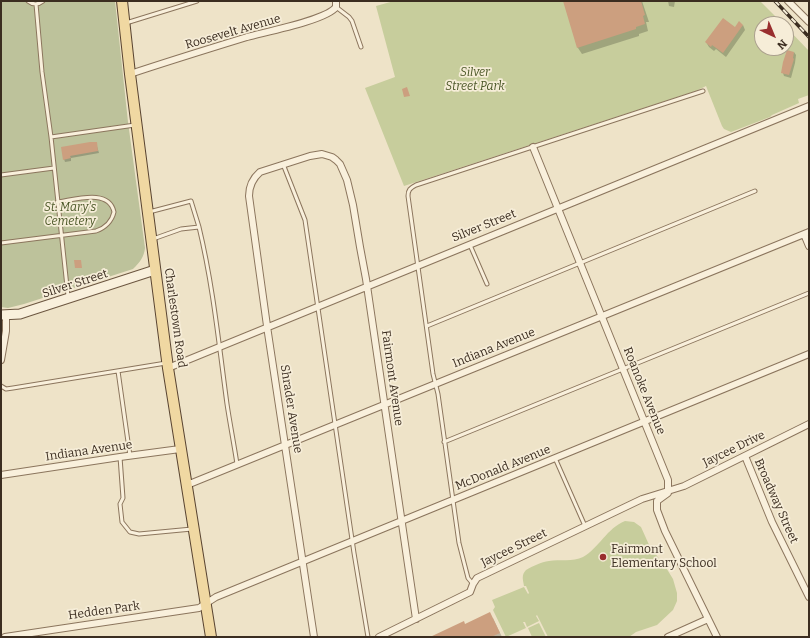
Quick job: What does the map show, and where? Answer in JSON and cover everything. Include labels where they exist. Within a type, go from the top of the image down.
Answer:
[{"type":"main road","name":"Charlestown Road","points":[[122,1],[136,125],[168,366],[180,449],[212,637]]},
{"type":"main road","name":"Silver Street","points":[[3,315],[29,312],[155,270]]},
{"type":"street","points":[[788,1],[809,22]]},
{"type":"street","name":"Roosevelt Avenue","points":[[130,74],[327,14],[336,4]]},
{"type":"street","name":"Silver Street","points":[[168,366],[268,328],[809,106]]},
{"type":"street","name":"Roanoke Avenue","points":[[533,148],[668,480],[668,491]]},
{"type":"street","name":"Fairmont Avenue","points":[[283,164],[322,154],[332,157],[340,164],[347,180],[368,287],[416,619]]},
{"type":"street","name":"Shrader Avenue","points":[[283,164],[260,172],[250,185],[249,196],[314,637]]},
{"type":"street","points":[[807,233],[809,246]]},
{"type":"street","name":"Indiana Avenue","points":[[187,485],[807,233]]},
{"type":"street","points":[[1,360],[6,331],[3,315]]},
{"type":"street","name":"McDonald Avenue","points":[[206,604],[216,597],[302,561],[809,354]]},
{"type":"street","name":"Jaycee Drive","points":[[668,491],[684,486],[809,424]]},
{"type":"street","name":"Indiana Avenue","points":[[1,475],[180,449]]},
{"type":"street","name":"Broadway Street","points":[[745,456],[770,517],[809,597]]},
{"type":"street","points":[[668,491],[666,495],[657,501],[657,510],[665,531],[717,637]]},
{"type":"street","name":"Jaycee Street","points":[[379,637],[470,592],[472,584],[477,578],[642,499],[668,491]]},
{"type":"street","name":"Hedden Park","points":[[5,637],[57,628],[199,608],[206,604]]},
{"type":"street","points":[[668,637],[708,619]]},
{"type":"lane","points":[[28,1],[33,4],[43,1]]},
{"type":"lane","points":[[124,24],[197,1]]},
{"type":"lane","points":[[36,4],[42,72],[69,298]]},
{"type":"lane","points":[[336,4],[350,17],[361,47]]},
{"type":"lane","points":[[472,584],[468,578],[462,560],[452,500],[408,196],[410,188],[703,91]]},
{"type":"lane","points":[[51,138],[136,125]]},
{"type":"lane","points":[[283,164],[305,220],[354,553],[368,637]]},
{"type":"lane","points":[[1,175],[54,168]]},
{"type":"lane","points":[[427,326],[755,192]]},
{"type":"lane","points":[[1,243],[100,230],[110,221],[114,212],[110,204],[101,198],[57,202]]},
{"type":"lane","points":[[148,212],[191,201],[203,246],[220,347],[227,405],[237,464]]},
{"type":"lane","points":[[151,240],[181,229],[199,227]]},
{"type":"lane","points":[[470,245],[487,284]]},
{"type":"lane","points":[[444,442],[809,293]]},
{"type":"lane","points":[[1,386],[6,389],[118,371],[168,366]]},
{"type":"lane","points":[[118,371],[130,456]]},
{"type":"lane","points":[[120,457],[123,498],[120,504],[122,522],[130,532],[139,534],[194,529]]},
{"type":"lane","points":[[555,458],[585,526]]},
{"type":"green space","name":"St. Mary's Cemetery","points":[[1,1],[115,1],[128,122],[145,248],[144,254],[133,269],[8,308],[1,307]]},
{"type":"green space","name":"Silver Street Park","points":[[394,1],[760,1],[775,16],[754,16],[754,56],[794,56],[794,35],[809,51],[809,95],[798,99],[799,103],[770,117],[731,132],[724,129],[722,126],[706,86],[696,91],[404,186],[365,88],[395,77],[376,6]]},
{"type":"green space","points":[[625,521],[634,522],[641,527],[650,547],[673,579],[677,593],[677,601],[673,610],[657,625],[636,632],[629,637],[548,637],[537,615],[536,616],[539,621],[527,627],[525,622],[523,622],[526,628],[506,637],[493,610],[495,607],[492,600],[524,587],[528,594],[529,593],[526,586],[524,586],[523,580],[523,574],[526,570],[537,564],[553,560],[579,559],[594,549],[613,528]]},
{"type":"green space","points":[[539,623],[546,637],[532,637],[528,628]]},
{"type":"building","points":[[563,1],[641,1],[645,15],[643,16],[645,24],[636,27],[636,29],[577,48]]},
{"type":"building","points":[[723,18],[735,27],[739,21],[743,25],[723,53],[705,42]]},
{"type":"building","points":[[785,56],[793,56],[794,59],[789,75],[781,73]]},
{"type":"building","points":[[407,87],[410,96],[404,97],[402,89]]},
{"type":"building","points":[[97,142],[98,151],[70,156],[71,158],[63,160],[61,147]]},
{"type":"building","points":[[74,260],[81,260],[82,268],[75,268]]},
{"type":"building","points":[[490,612],[500,633],[491,637],[430,637],[464,621],[465,624]]},
{"type":"railway","points":[[775,1],[809,37]]},
{"type":"place","name":"Fairmont Elementary School","points":[[603,557]]}]
